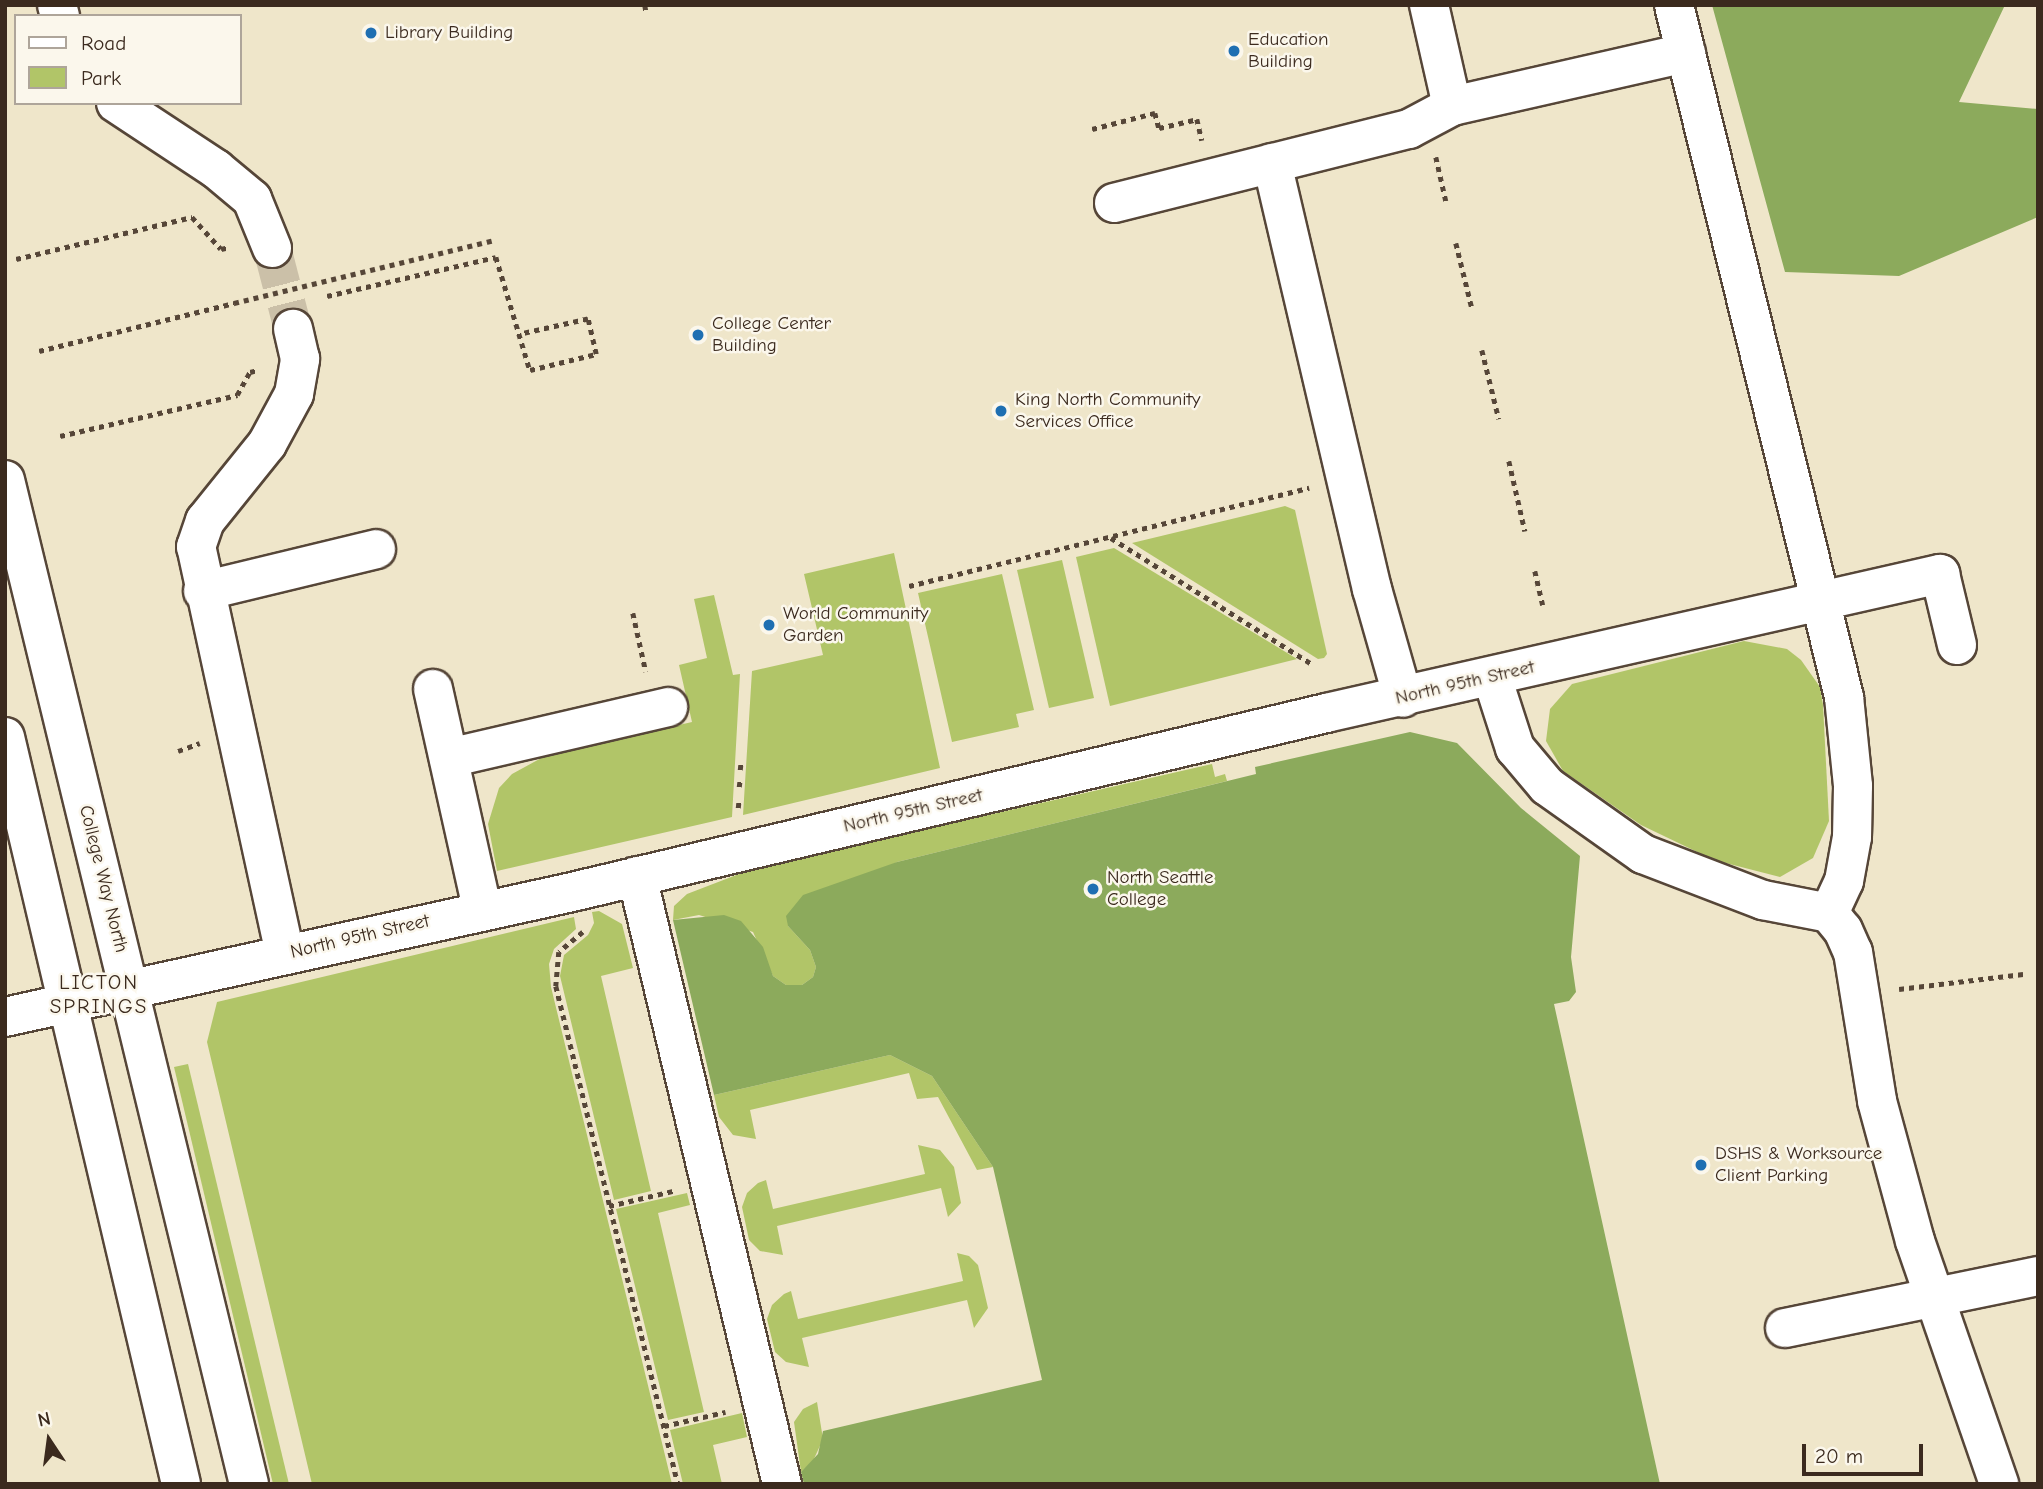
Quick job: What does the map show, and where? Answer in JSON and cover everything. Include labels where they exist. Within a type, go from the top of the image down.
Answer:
[{"type":"street","points":[[1429,5],[1452,106]]},
{"type":"street","points":[[1674,5],[1844,697],[1853,786],[1848,859],[1829,913]]},
{"type":"street","points":[[1114,203],[1409,129],[1452,106],[1686,53]]},
{"type":"street","points":[[119,105],[216,169],[252,199],[254,246]]},
{"type":"street","points":[[1272,163],[1372,589],[1403,698]]},
{"type":"street","points":[[285,954],[203,591],[196,547],[205,520],[267,444],[294,394],[300,359],[293,329]]},
{"type":"street","name":"College Way North","points":[[5,480],[131,989],[249,1484]]},
{"type":"street","points":[[203,591],[376,549]]},
{"type":"street","name":"North 95th Street","points":[[5,1017],[637,876],[1940,574],[1957,645]]},
{"type":"street","points":[[1492,677],[1515,747],[1546,786],[1592,819],[1643,854],[1688,874],[1763,900],[1829,913],[1853,952],[1877,1101],[1933,1299],[1999,1484]]},
{"type":"street","points":[[433,689],[482,909]]},
{"type":"street","points":[[449,758],[661,709]]},
{"type":"street","points":[[5,737],[181,1484]]},
{"type":"street","points":[[637,876],[782,1484]]},
{"type":"street","points":[[1785,1328],[2038,1276]]},
{"type":"path","points":[[1092,130],[1155,113],[1159,128],[1197,119],[1204,148]]},
{"type":"path","points":[[1435,154],[1446,201]]},
{"type":"path","points":[[16,258],[192,217],[221,249],[254,246]]},
{"type":"path","points":[[39,351],[495,240]]},
{"type":"path","points":[[1456,243],[1472,308]]},
{"type":"path","points":[[327,296],[496,257],[522,334],[530,369],[596,354],[588,319],[522,334]]},
{"type":"path","points":[[1482,350],[1499,419]]},
{"type":"path","points":[[60,436],[237,395],[250,372],[265,368]]},
{"type":"path","points":[[1509,461],[1525,531]]},
{"type":"path","points":[[909,586],[1312,488]]},
{"type":"path","points":[[1110,538],[1312,664]]},
{"type":"path","points":[[1535,570],[1543,604]]},
{"type":"path","points":[[633,613],[661,709]]},
{"type":"path","points":[[740,770],[741,761]]},
{"type":"path","points":[[740,779],[740,787]]},
{"type":"path","points":[[738,808],[739,799]]},
{"type":"path","points":[[586,925],[559,952],[555,976],[678,1484]]},
{"type":"path","points":[[1889,991],[2023,974]]},
{"type":"path","points":[[610,1206],[652,1196]]},
{"type":"path","points":[[664,1426],[705,1417]]},
{"type":"green space","points":[[1712,5],[2005,5],[1959,102],[2038,109],[2038,217],[1899,276],[1785,272]]},
{"type":"green space","points":[[1285,506],[1295,510],[1327,654],[1324,658],[1318,659],[1132,543]]},
{"type":"green space","points":[[1114,548],[1297,659],[1110,706],[1076,557]]},
{"type":"green space","points":[[894,553],[940,768],[743,815],[752,671],[823,655],[804,574]]},
{"type":"green space","points":[[1062,560],[1094,698],[1049,708],[1017,570]]},
{"type":"green space","points":[[1002,574],[1034,710],[1016,714],[1019,727],[952,742],[918,593]]},
{"type":"green space","points":[[714,595],[733,675],[740,674],[732,817],[497,871],[488,824],[499,788],[512,774],[545,756],[692,722],[679,665],[707,658],[694,599]]},
{"type":"green space","points":[[1744,641],[1787,649],[1801,660],[1820,687],[1823,705],[1829,821],[1813,858],[1780,877],[1714,860],[1641,825],[1563,771],[1546,741],[1550,709],[1572,684]]},
{"type":"green space","points":[[1410,732],[1457,743],[1521,808],[1580,856],[1571,957],[1576,992],[1569,1001],[1554,1004],[1660,1484],[804,1484],[801,1472],[818,1454],[823,1431],[1042,1380],[993,1167],[932,1076],[890,1055],[714,1095],[673,920],[724,915],[741,921],[763,947],[773,976],[786,985],[802,985],[813,977],[816,967],[810,950],[788,926],[786,916],[803,895],[897,862],[1256,774],[1255,767]]},
{"type":"green space","points":[[1212,764],[1215,777],[1225,774],[1227,781],[897,862],[788,926],[810,950],[816,967],[813,977],[802,985],[786,985],[773,976],[753,932],[699,915],[673,920],[674,906],[687,894],[752,869]]},
{"type":"green space","points":[[599,911],[622,924],[633,968],[601,976],[651,1191],[614,1200],[560,976],[564,955],[588,935],[594,923],[592,912]]},
{"type":"green space","points":[[574,917],[576,929],[554,949],[549,964],[551,987],[672,1484],[312,1484],[207,1042],[217,1002]]},
{"type":"green space","points":[[890,1055],[932,1076],[993,1167],[977,1170],[938,1097],[917,1099],[909,1073],[750,1110],[756,1139],[733,1135],[719,1117],[714,1095]]},
{"type":"green space","points":[[188,1064],[289,1484],[273,1484],[174,1067]]},
{"type":"green space","points":[[918,1145],[940,1150],[954,1167],[961,1203],[948,1217],[941,1188],[777,1226],[783,1255],[760,1251],[749,1240],[742,1207],[747,1193],[758,1183],[766,1180],[773,1209],[925,1174]]},
{"type":"green space","points":[[687,1193],[690,1205],[658,1213],[704,1412],[668,1420],[616,1209]]},
{"type":"green space","points":[[957,1253],[969,1256],[978,1265],[988,1308],[974,1328],[967,1300],[802,1338],[809,1367],[786,1362],[775,1352],[767,1319],[772,1305],[784,1294],[791,1291],[798,1319],[963,1281]]},
{"type":"green space","points":[[817,1402],[823,1439],[813,1461],[801,1472],[794,1422],[803,1409]]},
{"type":"green space","points":[[742,1413],[747,1437],[713,1445],[722,1484],[683,1484],[670,1430]]},
{"type":"tunnel","points":[[272,248],[293,329]]},
{"type":"place","name":"Library Building","points":[[371,33]]},
{"type":"place","name":"Education Building","points":[[1234,51]]},
{"type":"place","name":"College Center Building","points":[[698,335]]},
{"type":"place","name":"King North Community Services Office","points":[[1001,411]]},
{"type":"place","name":"World Community Garden","points":[[769,625]]},
{"type":"place","name":"North Seattle College","points":[[1093,889]]},
{"type":"place","name":"DSHS & Worksource Client Parking","points":[[1701,1165]]},
{"type":"district","name":"LICTON SPRINGS","points":[[99,994]]}]
